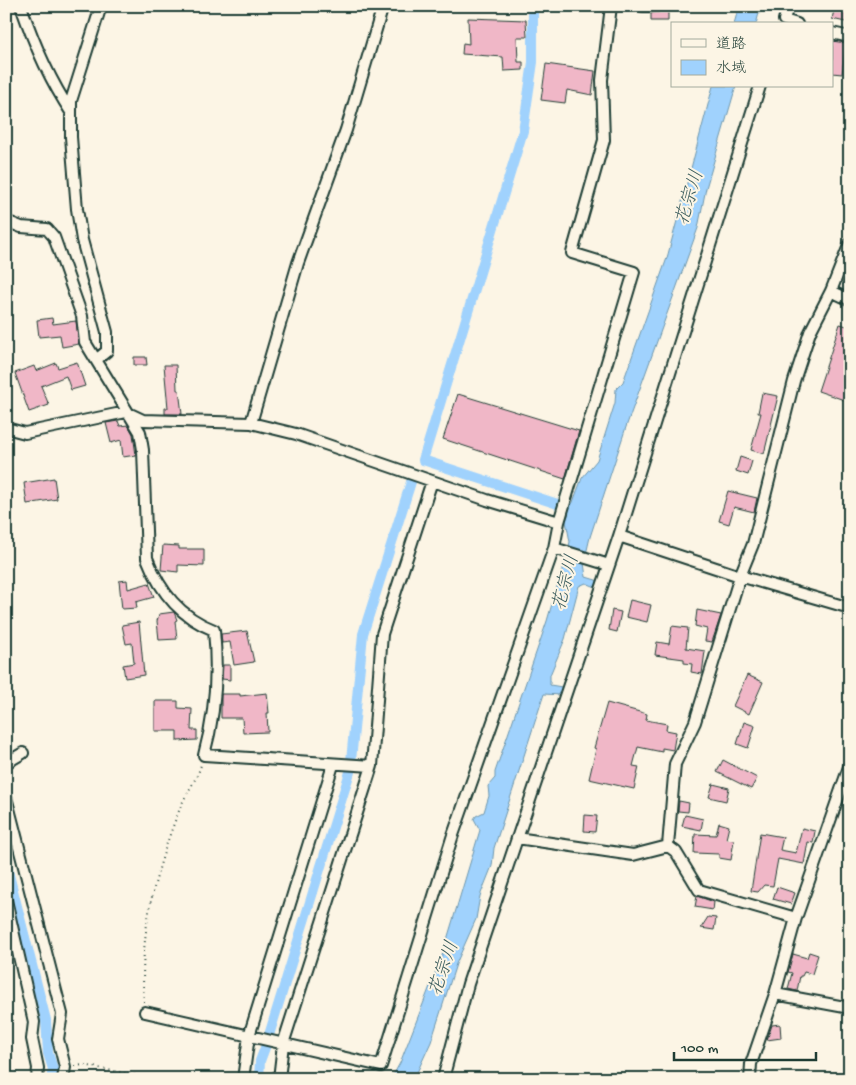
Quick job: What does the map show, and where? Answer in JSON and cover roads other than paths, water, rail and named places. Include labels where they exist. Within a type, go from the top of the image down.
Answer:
[{"type":"street","points":[[20,6],[52,84],[72,113]]},
{"type":"street","points":[[96,360],[107,350],[107,332],[82,240],[78,217],[71,137],[71,101],[101,6]]},
{"type":"street","points":[[251,423],[298,263],[346,130],[383,6]]},
{"type":"street","points":[[145,1012],[381,1066],[452,838],[557,549],[560,522],[634,272],[572,253],[604,140],[602,80],[611,6]]},
{"type":"street","points":[[643,6],[656,6]]},
{"type":"street","points":[[788,6],[784,20],[790,22]]},
{"type":"street","points":[[834,33],[850,37]]},
{"type":"street","points":[[443,1079],[468,984],[605,564],[619,536],[759,88]]},
{"type":"street","points":[[6,221],[21,227],[47,229],[54,237],[82,316],[85,342],[126,412],[140,432],[147,558],[152,573],[163,592],[178,610],[214,630],[216,651],[215,692],[210,733],[204,755],[333,765],[372,766]]},
{"type":"street","points":[[668,846],[675,764],[695,722],[753,544],[797,373],[810,332],[831,291],[850,243]]},
{"type":"street","points":[[831,291],[850,300]]},
{"type":"street","points":[[6,428],[25,433],[126,412],[143,420],[251,423],[296,434],[432,481],[560,522]]},
{"type":"street","points":[[280,1079],[283,1044],[372,766],[382,634],[432,481]]},
{"type":"street","points":[[619,536],[742,577],[850,608]]},
{"type":"street","points":[[557,549],[605,564]]},
{"type":"street","points":[[6,763],[23,753]]},
{"type":"street","points":[[750,1079],[751,1064],[775,994],[796,918],[850,764]]},
{"type":"street","points":[[243,1079],[249,1036],[333,765]]},
{"type":"street","points":[[6,797],[62,1014],[58,1039],[65,1067],[63,1079]]},
{"type":"street","points":[[517,838],[633,855],[668,846]]},
{"type":"street","points":[[668,846],[676,852],[699,890],[796,918]]},
{"type":"street","points":[[6,900],[34,1022],[32,1039],[38,1068],[37,1079]]},
{"type":"street","points":[[775,994],[850,1008]]},
{"type":"water","points":[[739,6],[761,6],[757,22],[735,22]]},
{"type":"water","name":"花宗川","points":[[712,88],[735,88],[706,188],[698,228],[626,427],[590,537],[584,563],[586,577],[599,581],[598,588],[586,583],[579,586],[565,639],[550,675],[550,685],[562,687],[561,695],[544,694],[494,848],[492,866],[480,896],[476,919],[456,964],[431,1042],[414,1079],[391,1079],[400,1063],[443,953],[480,830],[474,819],[484,812],[489,796],[488,786],[495,778],[495,772],[547,621],[570,542],[566,521],[582,478],[597,460],[615,403],[616,389],[623,382],[667,258]]},
{"type":"waterway","points":[[533,6],[533,62],[523,131],[423,460],[582,512]]},
{"type":"waterway","points":[[351,761],[363,634],[411,482]]},
{"type":"waterway","points":[[269,1035],[350,772]]},
{"type":"waterway","points":[[6,863],[46,1020],[48,1053],[53,1069],[51,1079]]},
{"type":"waterway","points":[[259,1079],[260,1061],[266,1045]]}]
